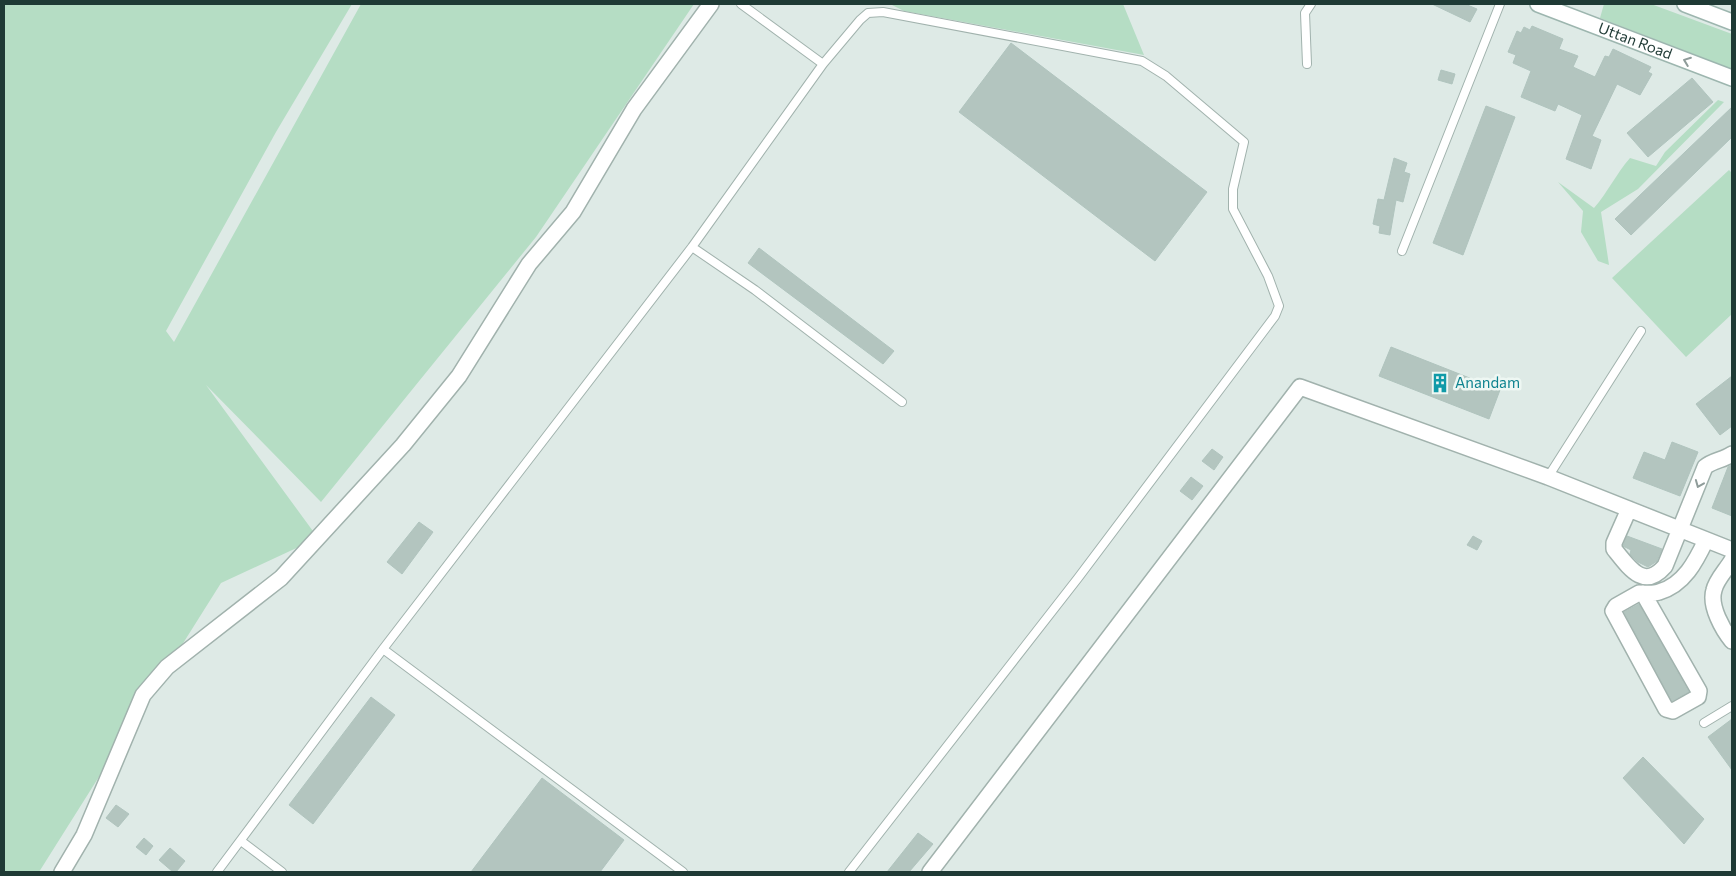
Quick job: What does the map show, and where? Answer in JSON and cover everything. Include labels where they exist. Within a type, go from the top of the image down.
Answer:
[{"type":"street","points":[[62,872],[84,835],[143,695],[167,667],[281,578],[403,445],[459,376],[529,264],[573,212],[634,109],[711,4]]},
{"type":"street","name":"Uttan Road","points":[[1538,4],[1732,78]]},
{"type":"street","points":[[1692,5],[1732,22]]},
{"type":"street","points":[[930,872],[1036,736],[1300,387],[1548,477],[1732,550]]},
{"type":"street","points":[[1629,509],[1614,543],[1614,550],[1640,575],[1650,578],[1657,575],[1665,566],[1706,467],[1710,462],[1726,458],[1732,454]]},
{"type":"street","points":[[1643,593],[1699,691],[1698,697],[1673,711],[1666,709],[1613,610],[1616,606],[1643,593],[1659,592],[1677,583],[1698,558],[1706,540]]},
{"type":"street","points":[[1732,560],[1713,591],[1716,613],[1725,632],[1732,641]]},
{"type":"lane","points":[[741,4],[823,64]]},
{"type":"lane","points":[[1307,64],[1305,13],[1311,4]]},
{"type":"lane","points":[[1402,251],[1500,4]]},
{"type":"lane","points":[[217,872],[383,649],[692,247],[823,64],[860,20],[868,14],[883,12],[1142,62],[1154,67],[1244,142],[1233,189],[1233,209],[1268,276],[1279,306],[1275,316],[1078,578],[849,872]]},
{"type":"lane","points":[[692,247],[755,290],[902,402]]},
{"type":"lane","points":[[1548,477],[1641,331]]},
{"type":"lane","points":[[383,649],[683,872]]},
{"type":"lane","points":[[1704,723],[1732,706]]},
{"type":"lane","points":[[241,841],[282,872]]},
{"type":"green space","points":[[4,4],[352,4],[276,132],[166,331],[174,342],[361,4],[694,4],[536,237],[321,502],[206,385],[318,538],[221,583],[39,872],[4,872]]},
{"type":"green space","points":[[890,4],[1123,4],[1144,55],[904,11]]},
{"type":"green space","points":[[1604,4],[1651,4],[1732,34],[1732,69],[1600,18]]},
{"type":"green space","points":[[1718,100],[1724,102],[1638,189],[1601,212],[1609,265],[1598,261],[1581,232],[1583,211],[1558,182],[1594,208],[1630,158],[1656,166],[1665,152]]},
{"type":"green space","points":[[1729,170],[1732,173],[1732,314],[1686,357],[1612,278]]},
{"type":"building","points":[[1432,4],[1465,4],[1477,9],[1470,22]]},
{"type":"building","points":[[1532,26],[1563,39],[1559,49],[1578,56],[1573,67],[1595,77],[1605,56],[1609,57],[1613,49],[1651,67],[1648,72],[1652,74],[1640,95],[1617,84],[1592,136],[1601,140],[1591,169],[1566,159],[1582,115],[1558,104],[1555,111],[1521,97],[1531,71],[1513,63],[1516,55],[1508,52],[1517,31],[1521,33],[1524,27],[1530,30]]},
{"type":"building","points":[[1011,43],[1207,192],[1155,261],[959,112]]},
{"type":"building","points":[[1441,70],[1455,74],[1452,84],[1438,80]]},
{"type":"building","points":[[1692,78],[1713,102],[1648,157],[1627,133]]},
{"type":"building","points":[[1486,106],[1515,117],[1463,255],[1433,243]]},
{"type":"building","points":[[1732,107],[1732,137],[1631,235],[1615,219]]},
{"type":"building","points":[[1394,158],[1407,163],[1404,172],[1410,174],[1403,202],[1396,200],[1390,235],[1379,233],[1380,226],[1373,224],[1378,199],[1384,200]]},
{"type":"building","points":[[759,248],[894,351],[883,364],[748,263]]},
{"type":"building","name":"Anandam","points":[[1391,347],[1500,390],[1489,419],[1379,376]]},
{"type":"building","points":[[1732,376],[1732,426],[1720,435],[1696,404]]},
{"type":"building","points":[[1672,442],[1698,452],[1680,496],[1633,478],[1644,452],[1665,460]]},
{"type":"building","points":[[1212,449],[1223,457],[1214,470],[1202,461]]},
{"type":"building","points":[[1732,465],[1732,516],[1712,508],[1728,467]]},
{"type":"building","points":[[1191,477],[1203,486],[1192,500],[1180,491]]},
{"type":"building","points":[[419,522],[433,532],[402,574],[387,562]]},
{"type":"building","points":[[1473,536],[1482,541],[1477,550],[1467,545]]},
{"type":"building","points":[[1627,536],[1662,549],[1657,561],[1648,567],[1638,562],[1630,554],[1631,550],[1623,546]]},
{"type":"building","points":[[1639,604],[1689,692],[1672,701],[1624,612]]},
{"type":"building","points":[[371,697],[395,715],[313,824],[289,805]]},
{"type":"building","points":[[1732,719],[1732,770],[1708,737]]},
{"type":"building","points":[[1643,757],[1704,819],[1684,844],[1623,778]]},
{"type":"building","points":[[542,778],[624,840],[600,872],[471,872]]},
{"type":"building","points":[[116,805],[129,814],[118,827],[106,818]]},
{"type":"building","points":[[918,833],[933,844],[909,872],[887,872]]},
{"type":"building","points":[[144,838],[153,846],[146,855],[136,847]]},
{"type":"building","points":[[170,848],[185,861],[176,872],[173,872],[159,860]]},
{"type":"place","name":"Anandam","points":[[1440,383]]}]
